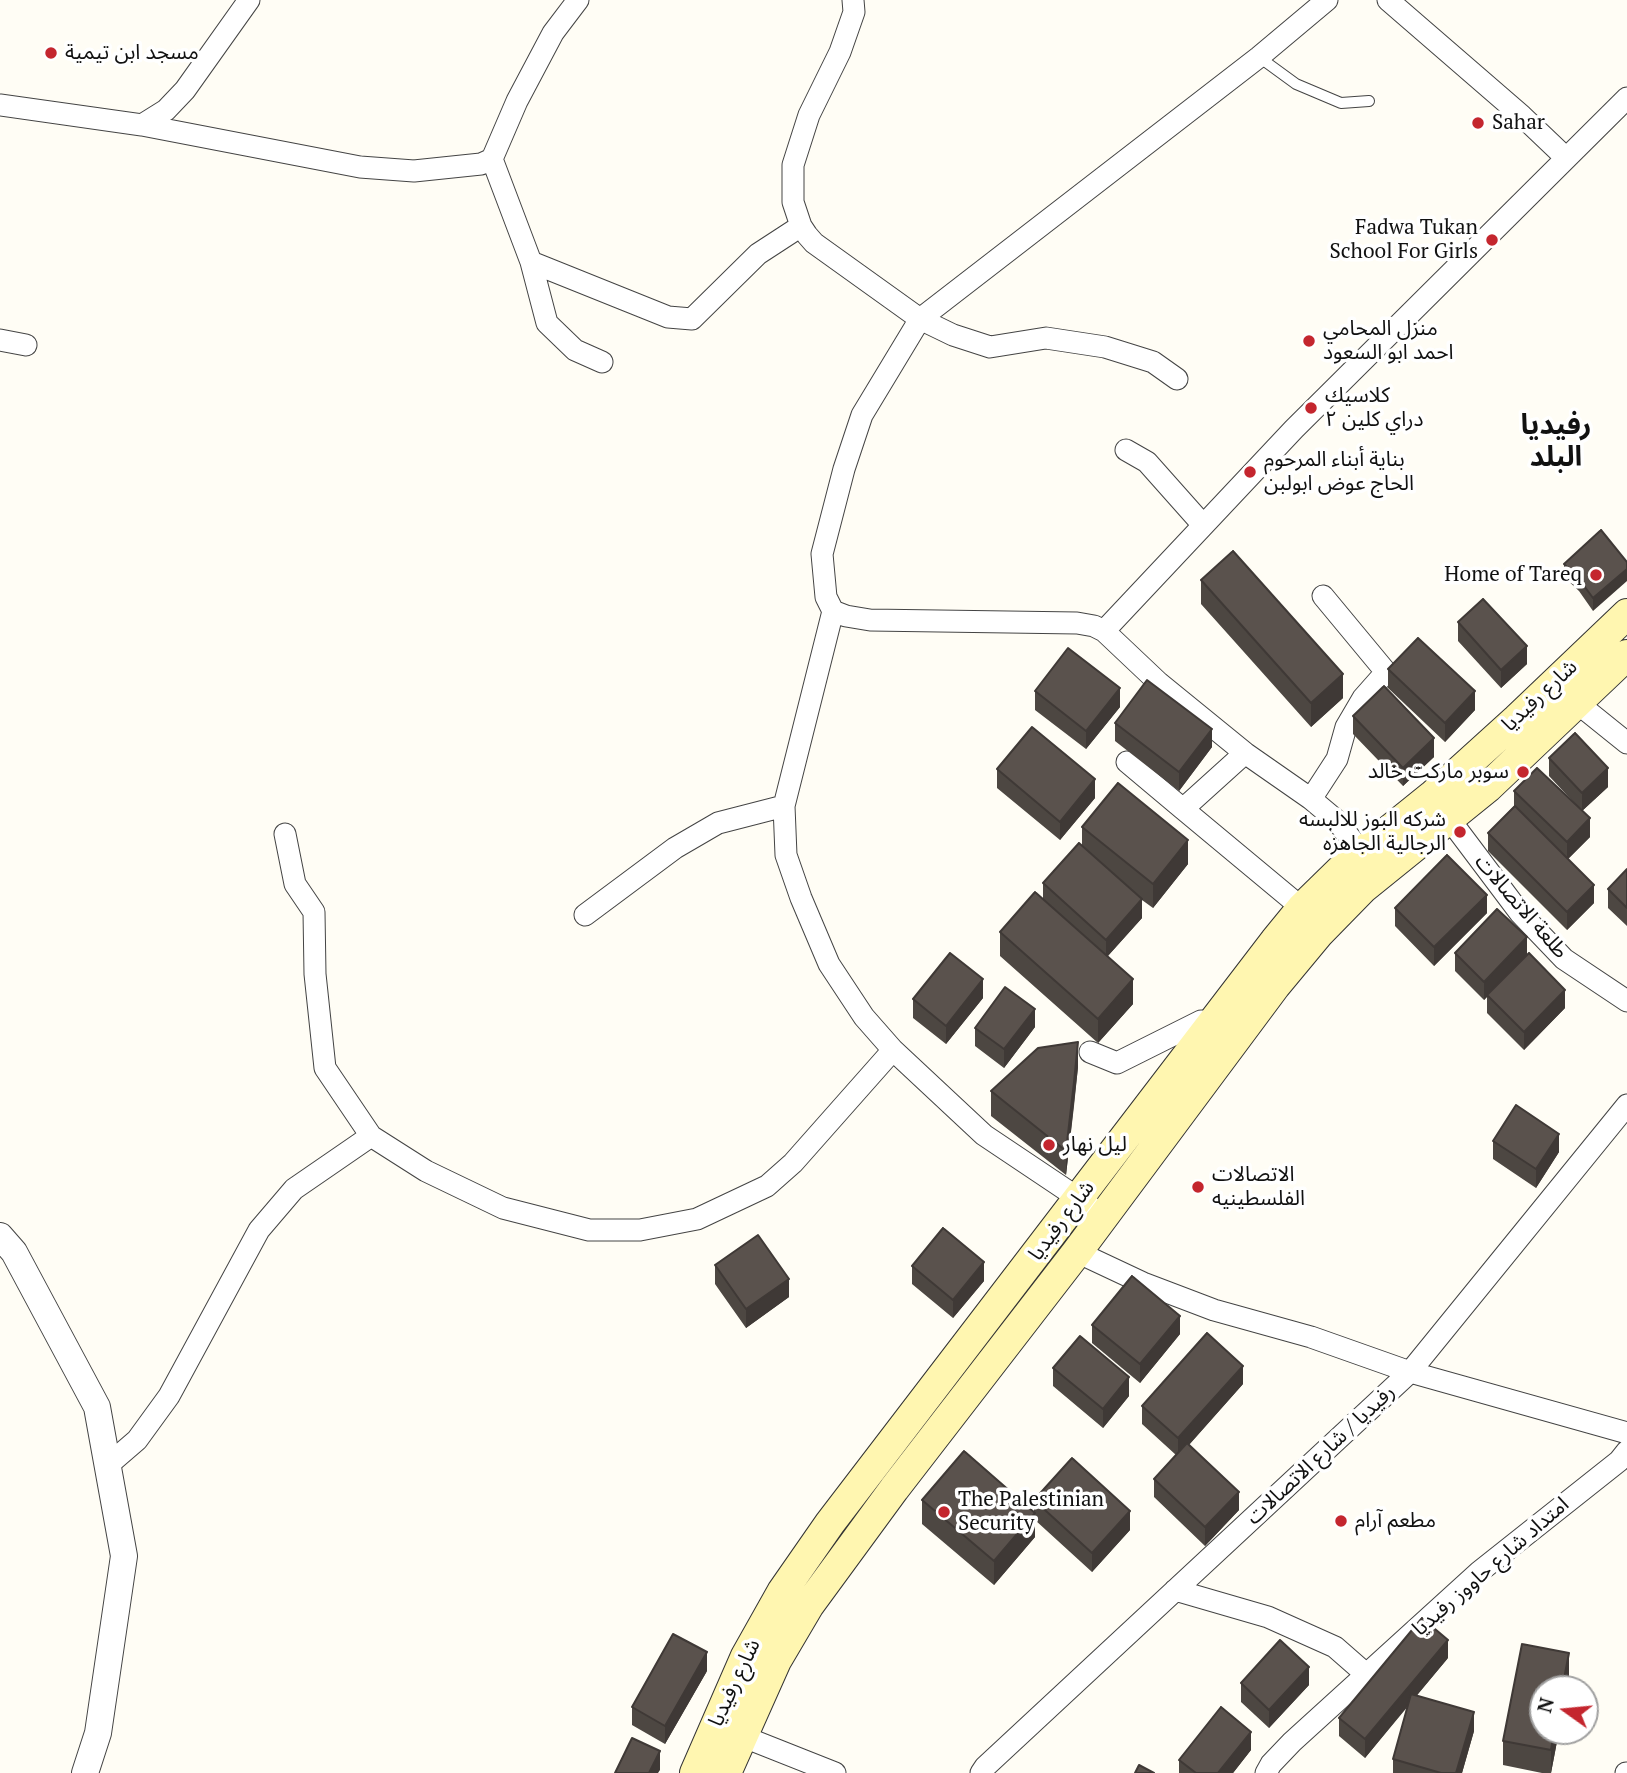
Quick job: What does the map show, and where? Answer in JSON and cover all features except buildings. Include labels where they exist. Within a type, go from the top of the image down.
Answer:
[{"type":"main road","name":"شارع رفيديا","points":[[726,1773],[728,1730],[746,1656],[782,1592],[822,1535],[1212,1021],[1302,908],[1371,864],[1441,808],[1517,719],[1627,614]]},
{"type":"main road","name":"شارع رفيديا","points":[[1441,808],[1488,787],[1627,655]]},
{"type":"main road","name":"شارع رفيديا","points":[[695,1773],[776,1661],[808,1605],[894,1489],[1077,1252],[1275,986],[1319,933],[1363,888],[1371,864]]},
{"type":"street","points":[[142,125],[166,110],[184,90],[249,0]]},
{"type":"street","points":[[578,0],[553,33],[517,101],[492,159],[531,262],[547,323],[575,350],[602,362]]},
{"type":"street","points":[[853,0],[854,12],[841,52],[809,115],[793,165],[791,191],[801,226],[814,243],[920,319],[953,335],[990,346],[1046,338],[1105,347],[1153,362],[1177,379]]},
{"type":"street","points":[[1104,1215],[984,1135],[893,1050],[864,1017],[829,964],[786,855],[784,806],[833,611],[826,597],[822,555],[844,469],[862,415],[920,319],[1259,57],[1328,0]]},
{"type":"street","points":[[1388,0],[1522,116],[1565,158]]},
{"type":"street","points":[[1104,631],[1294,429],[1627,98]]},
{"type":"street","points":[[0,105],[142,125],[360,167],[414,171],[469,166],[492,159]]},
{"type":"street","points":[[531,262],[668,317],[692,319],[758,254],[801,226]]},
{"type":"street","points":[[0,341],[26,345]]},
{"type":"street","points":[[1125,450],[1147,462],[1203,525]]},
{"type":"street","points":[[1311,799],[1337,759],[1346,727],[1363,698],[1385,672],[1323,596]]},
{"type":"street","points":[[833,611],[870,620],[1077,623],[1094,626],[1104,631],[1159,683],[1245,753],[1336,820],[1371,864]]},
{"type":"street","points":[[1576,702],[1627,743]]},
{"type":"street","points":[[1183,809],[1245,753]]},
{"type":"street","points":[[1127,762],[1302,908]]},
{"type":"street","points":[[585,915],[675,848],[719,823],[784,806]]},
{"type":"street","name":"طلعة الاتصالات","points":[[1441,808],[1520,913],[1564,959],[1627,1001]]},
{"type":"street","points":[[285,834],[295,884],[314,912],[315,974],[325,1068],[371,1136],[426,1171],[503,1208],[590,1230],[640,1230],[697,1219],[767,1186],[793,1163],[893,1050]]},
{"type":"street","points":[[1090,1052],[1117,1063],[1201,1021],[1212,1021]]},
{"type":"street","name":"رفيديا / شارع الاتصالات","points":[[981,1773],[1410,1372],[1627,1105]]},
{"type":"street","points":[[108,1465],[137,1440],[169,1396],[259,1230],[294,1189],[371,1136]]},
{"type":"street","points":[[0,1236],[14,1252],[97,1407],[124,1556],[98,1732],[85,1773]]},
{"type":"street","points":[[1077,1252],[1143,1283],[1214,1310],[1311,1337],[1410,1372],[1627,1433]]},
{"type":"street","name":"امتداد شارع حاووز رفيديا","points":[[1266,1773],[1278,1756],[1479,1572],[1619,1461],[1627,1451]]},
{"type":"street","points":[[1175,1590],[1268,1617],[1335,1647],[1367,1675]]},
{"type":"street","points":[[728,1730],[835,1773]]},
{"type":"lane","points":[[1259,57],[1296,84],[1341,103],[1369,102]]},
{"type":"place","name":"مسجد ابن تيمية","points":[[51,53]]},
{"type":"place","name":"Sahar","points":[[1478,123]]},
{"type":"place","name":"Fadwa Tukan School For Girls","points":[[1492,240]]},
{"type":"place","name":"منزل المحامي احمد ابو السعود","points":[[1309,341]]},
{"type":"place","name":"كلاسيك دراي كلين ٢","points":[[1311,408]]},
{"type":"place","name":"بناية أبناء المرحوم الحاج عوض ابولبن","points":[[1250,472]]},
{"type":"place","name":"Home of Tareq","points":[[1596,575]]},
{"type":"place","name":"سوبر مارکت خالد","points":[[1523,772]]},
{"type":"place","name":"شركه البوز للالبسه الرجالية الجاهزه","points":[[1460,832]]},
{"type":"place","name":"ليل نهار","points":[[1049,1145]]},
{"type":"place","name":"الاتصالات الفلسطينيه","points":[[1198,1187]]},
{"type":"place","name":"The Palestinian Security","points":[[944,1512]]},
{"type":"place","name":"مطعم آرام","points":[[1341,1521]]},
{"type":"district","name":"رفيديا البلد","points":[[1556,442]]}]
